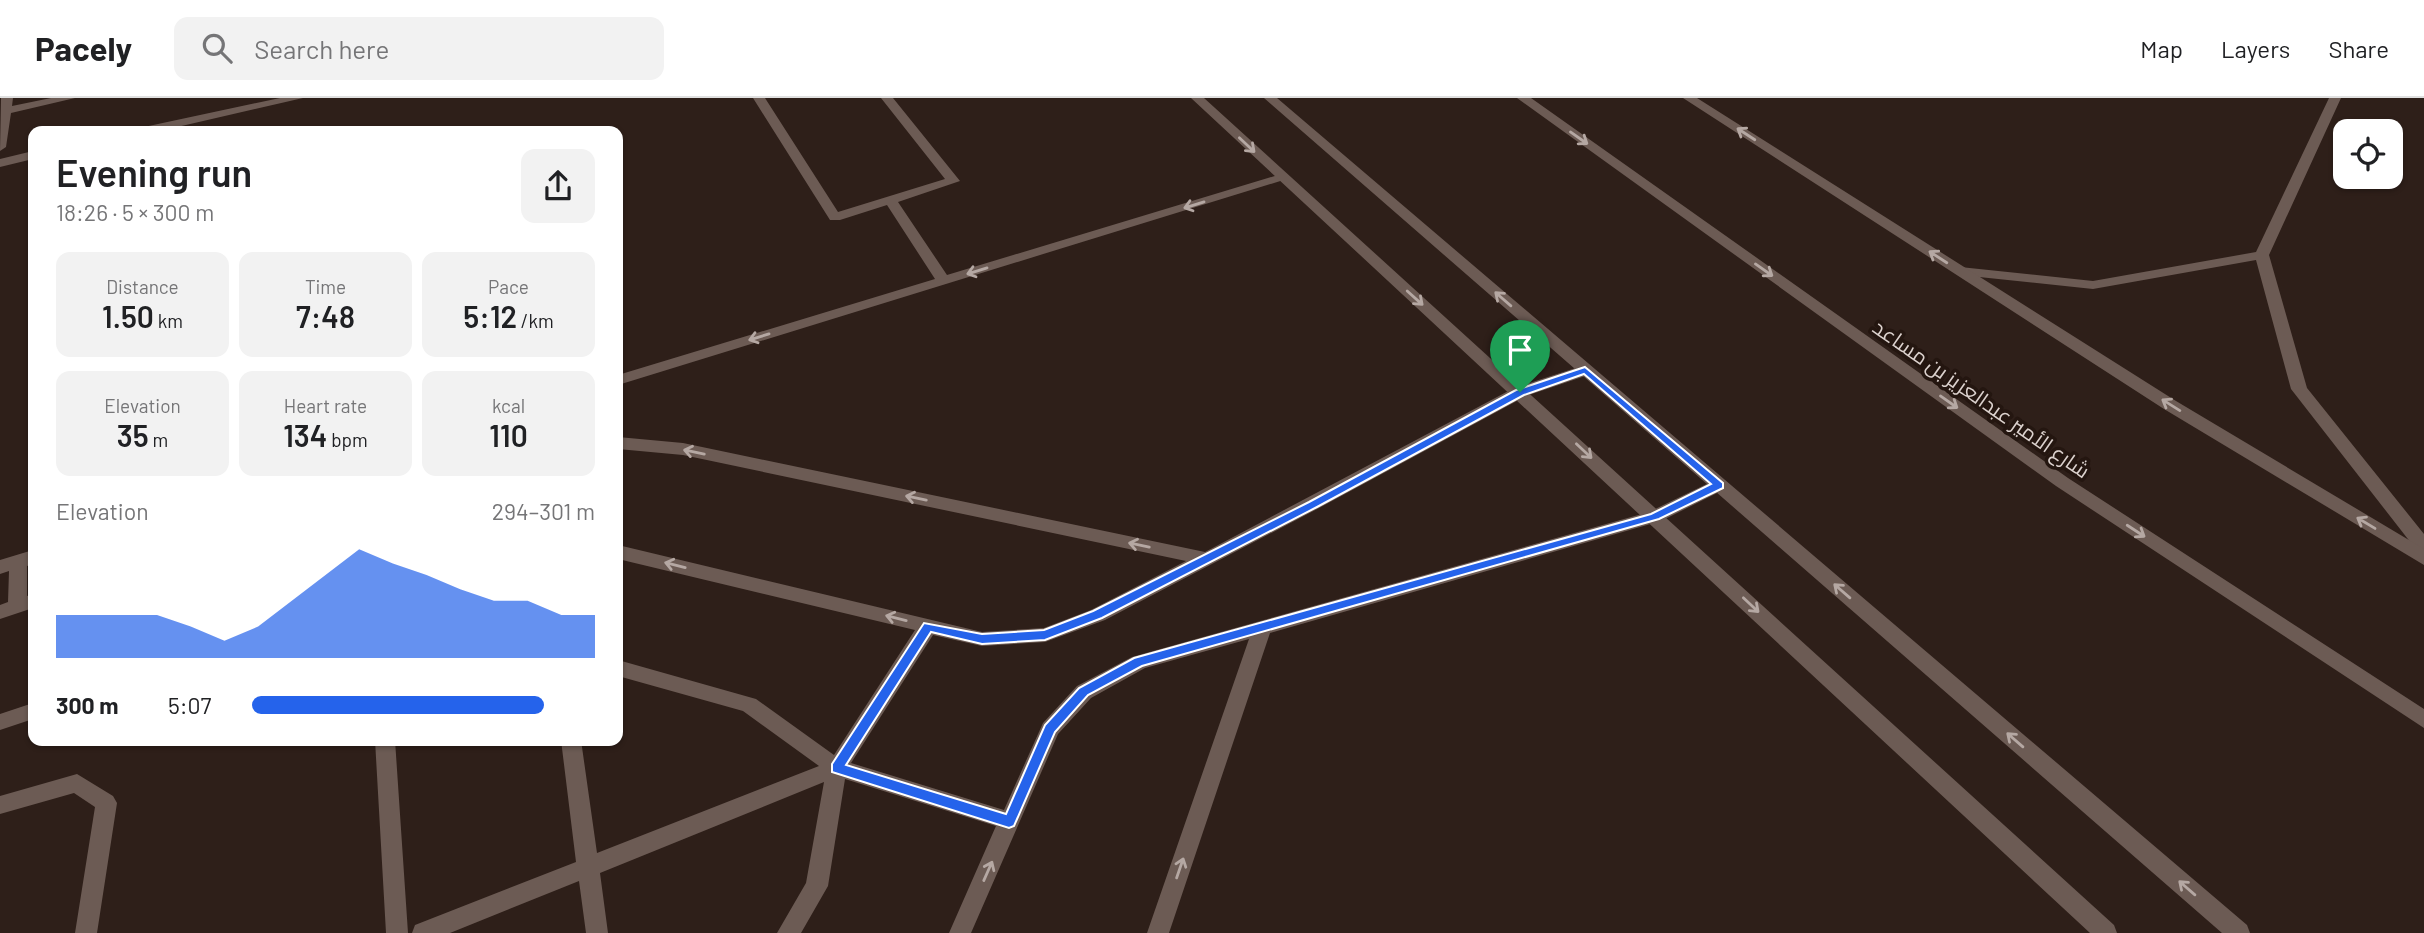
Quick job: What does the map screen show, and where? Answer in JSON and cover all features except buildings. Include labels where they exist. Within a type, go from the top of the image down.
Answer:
[{"type":"street","points":[[0,147],[4,107],[69,98]]},
{"type":"street","points":[[167,126],[297,98]]},
{"type":"street","points":[[759,98],[835,217],[953,181],[887,98]]},
{"type":"street","points":[[1197,98],[1655,517],[2094,930]]},
{"type":"street","points":[[1270,98],[2239,933]]},
{"type":"street","name":"شارع الأمير عبدالعزيز بن مساعد","points":[[1523,98],[2062,482],[2424,720]]},
{"type":"street","points":[[1689,98],[2170,405],[2424,558]]},
{"type":"street","points":[[2335,98],[2262,255],[2299,389],[2424,547]]},
{"type":"street","points":[[0,163],[28,156]]},
{"type":"street","points":[[623,378],[1283,178]]},
{"type":"street","points":[[890,200],[944,281]]},
{"type":"street","points":[[1960,271],[2093,285],[2262,255]]},
{"type":"street","points":[[623,553],[982,639],[1045,635],[1098,615],[1520,392],[1585,370]]},
{"type":"street","points":[[623,443],[683,449],[1206,559]]},
{"type":"street","points":[[960,933],[1050,729],[1084,692],[1139,662],[1655,517],[1719,485]]},
{"type":"street","points":[[17,562],[17,607]]},
{"type":"street","points":[[788,933],[817,886],[837,768],[928,626]]},
{"type":"street","points":[[1158,933],[1262,628]]},
{"type":"street","points":[[623,669],[749,705],[837,768],[1009,821]]},
{"type":"street","points":[[0,732],[17,716]]},
{"type":"street","points":[[386,746],[397,933]]},
{"type":"street","points":[[572,746],[597,933]]},
{"type":"street","points":[[423,933],[837,768]]},
{"type":"street","points":[[0,804],[77,783],[106,803],[86,933]]},
{"type":"route","points":[[1585,370],[1719,485],[1655,517],[1139,662],[1084,692],[1050,729],[1009,821],[837,768],[928,626],[982,639],[1045,635],[1098,615],[1313,505],[1520,392],[1585,370]]}]
